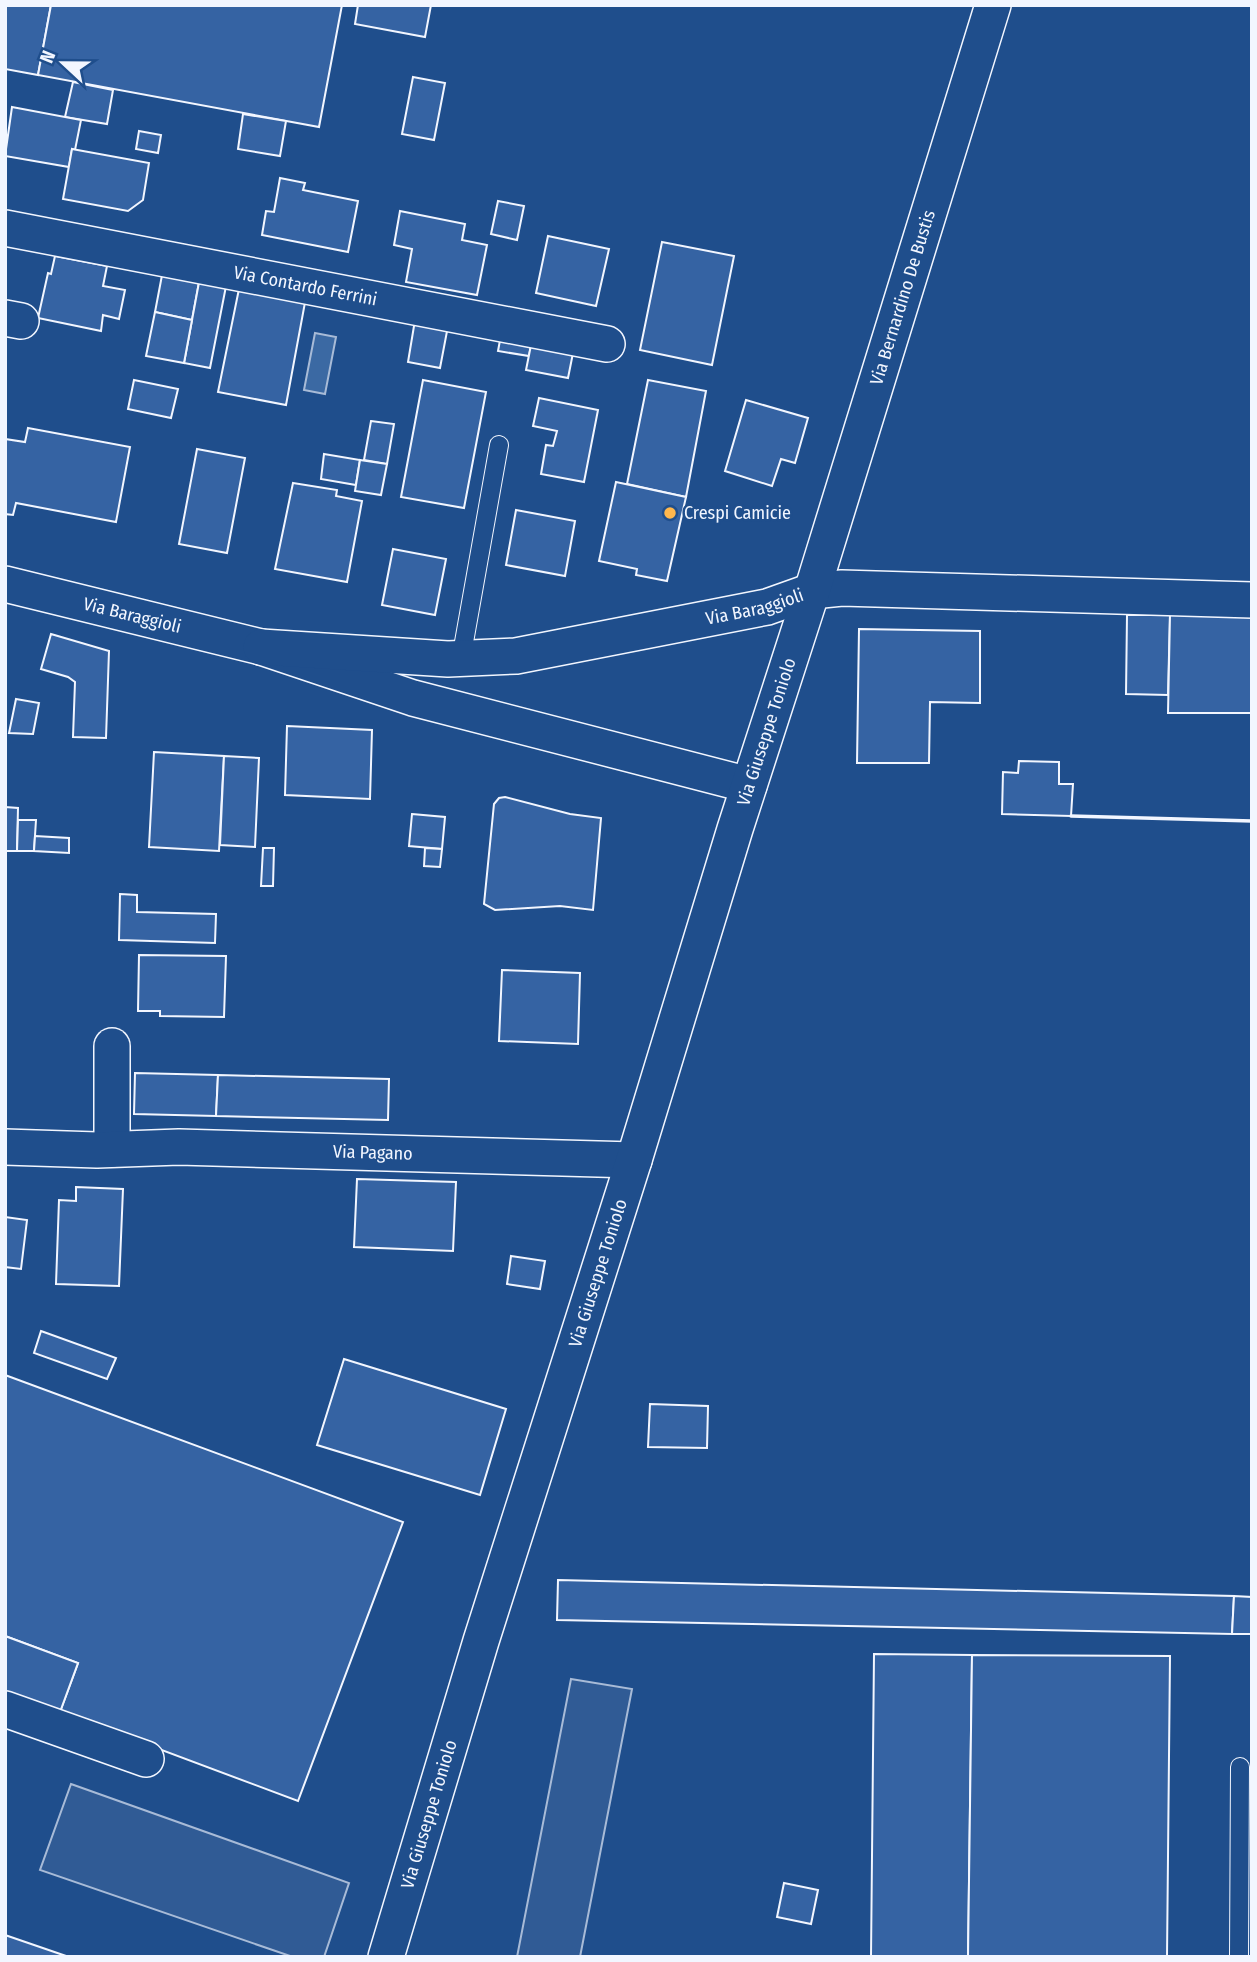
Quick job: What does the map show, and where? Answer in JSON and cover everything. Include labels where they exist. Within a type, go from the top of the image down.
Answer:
[{"type":"street","name":"Via Bernardino De Bustis","points":[[812,591],[993,5]]},
{"type":"street","name":"Via Contardo Ferrini","points":[[5,228],[607,344]]},
{"type":"street","name":"Via Baraggioli","points":[[5,584],[261,647],[413,698],[749,785]]},
{"type":"street","name":"Via Baraggioli","points":[[261,647],[490,659],[542,652],[767,607],[812,591],[842,588],[1252,600]]},
{"type":"street","name":"Via Giuseppe Toniolo","points":[[386,1957],[485,1628],[812,591]]},
{"type":"street","points":[[112,1046],[112,1149]]},
{"type":"street","name":"Via Pagano","points":[[5,1147],[179,1147],[634,1160]]},
{"type":"street","points":[[5,1709],[146,1759]]},
{"type":"lane","points":[[461,659],[499,445]]},
{"type":"lane","points":[[1239,1957],[1240,1767]]},
{"type":"shaded area","points":[[315,333],[336,337],[325,394],[304,390]]},
{"type":"shaded area","points":[[571,1679],[632,1689],[580,1957],[517,1957]]},
{"type":"shaded area","points":[[71,1784],[349,1883],[324,1957],[293,1957],[40,1870]]},
{"type":"building","points":[[5,5],[51,5],[38,75],[5,69]]},
{"type":"building","points":[[51,5],[342,5],[319,127],[38,75]]},
{"type":"building","points":[[358,5],[431,5],[425,37],[355,24]]},
{"type":"building","points":[[413,77],[445,83],[434,140],[402,134]]},
{"type":"building","points":[[73,82],[113,90],[107,124],[65,117]]},
{"type":"building","points":[[12,107],[81,120],[69,167],[5,156]]},
{"type":"building","points":[[243,114],[286,121],[280,156],[238,149]]},
{"type":"building","points":[[139,131],[161,135],[158,153],[136,149]]},
{"type":"building","points":[[72,149],[149,163],[143,200],[128,211],[63,199]]},
{"type":"building","points":[[280,178],[305,183],[303,190],[358,201],[348,252],[262,235],[266,211],[274,212]]},
{"type":"building","points":[[498,201],[524,206],[517,240],[491,234]]},
{"type":"building","points":[[400,211],[465,224],[462,240],[487,245],[477,295],[406,282],[412,249],[394,245]]},
{"type":"building","points":[[548,236],[609,249],[596,306],[536,293]]},
{"type":"building","points":[[662,242],[734,256],[712,365],[640,350]]},
{"type":"building","points":[[55,256],[107,266],[103,286],[125,290],[119,319],[103,315],[101,331],[38,318],[48,273],[51,274]]},
{"type":"building","points":[[163,270],[200,277],[192,320],[155,312]]},
{"type":"building","points":[[200,277],[227,281],[210,368],[184,363]]},
{"type":"building","points":[[240,284],[306,297],[286,405],[218,392]]},
{"type":"building","points":[[155,312],[192,320],[184,363],[146,356]]},
{"type":"building","points":[[415,320],[448,326],[440,368],[408,362]]},
{"type":"building","points":[[501,335],[532,340],[529,356],[498,351]]},
{"type":"building","points":[[532,340],[574,348],[568,378],[526,370]]},
{"type":"building","points":[[134,380],[178,389],[171,418],[128,409]]},
{"type":"building","points":[[423,380],[486,392],[464,508],[401,497]]},
{"type":"building","points":[[648,380],[706,391],[686,497],[627,484]]},
{"type":"building","points":[[539,398],[598,410],[584,482],[541,474],[546,445],[553,446],[557,431],[533,426]]},
{"type":"building","points":[[746,400],[808,418],[795,463],[781,459],[772,486],[725,471]]},
{"type":"building","points":[[371,421],[394,424],[387,464],[364,460]]},
{"type":"building","points":[[28,428],[130,447],[116,522],[16,503],[13,515],[5,514],[5,439],[25,442]]},
{"type":"building","points":[[197,449],[245,458],[227,553],[179,544]]},
{"type":"building","points":[[324,454],[360,460],[356,485],[321,479]]},
{"type":"building","points":[[360,460],[387,464],[381,495],[355,491]]},
{"type":"building","points":[[616,482],[686,497],[667,581],[636,575],[637,569],[599,561]]},
{"type":"building","points":[[293,483],[337,490],[336,496],[362,501],[347,582],[275,569]]},
{"type":"building","points":[[516,510],[575,521],[565,576],[506,565]]},
{"type":"building","points":[[393,549],[446,559],[435,615],[382,605]]},
{"type":"building","points":[[1127,615],[1170,615],[1168,695],[1126,694]]},
{"type":"building","points":[[1170,615],[1252,615],[1252,713],[1168,713]]},
{"type":"building","points":[[859,629],[980,631],[980,703],[930,702],[929,763],[857,763]]},
{"type":"building","points":[[51,634],[109,651],[106,738],[73,737],[75,682],[68,677],[41,669]]},
{"type":"building","points":[[16,699],[39,703],[33,734],[9,733]]},
{"type":"building","points":[[287,726],[372,730],[370,799],[285,795]]},
{"type":"building","points":[[154,752],[224,756],[219,851],[149,847]]},
{"type":"building","points":[[224,756],[259,758],[255,847],[220,845]]},
{"type":"building","points":[[1019,761],[1059,762],[1059,784],[1073,784],[1071,816],[1002,814],[1003,772],[1018,773]]},
{"type":"building","points":[[505,797],[570,814],[601,818],[593,910],[560,906],[495,910],[484,904],[494,804],[499,798]]},
{"type":"building","points":[[5,807],[18,808],[17,851],[5,851]]},
{"type":"building","points":[[412,814],[445,817],[442,849],[409,846]]},
{"type":"building","points":[[18,820],[36,820],[34,851],[17,851]]},
{"type":"building","points":[[35,836],[69,838],[69,853],[34,851]]},
{"type":"building","points":[[263,848],[274,848],[273,886],[261,886]]},
{"type":"building","points":[[425,848],[442,849],[440,867],[424,866]]},
{"type":"building","points":[[120,894],[137,895],[137,912],[216,914],[215,943],[119,940]]},
{"type":"building","points":[[139,955],[226,956],[224,1017],[160,1016],[160,1011],[138,1011]]},
{"type":"building","points":[[502,970],[580,973],[578,1044],[499,1041]]},
{"type":"building","points":[[135,1073],[218,1075],[216,1116],[134,1114]]},
{"type":"building","points":[[218,1075],[389,1079],[388,1120],[216,1116]]},
{"type":"building","points":[[357,1179],[456,1182],[453,1251],[354,1247]]},
{"type":"building","points":[[76,1187],[123,1189],[119,1286],[56,1284],[59,1200],[76,1201]]},
{"type":"building","points":[[5,1217],[27,1220],[21,1269],[5,1267]]},
{"type":"building","points":[[511,1256],[545,1261],[540,1289],[507,1284]]},
{"type":"building","points":[[41,1331],[116,1358],[107,1379],[34,1353]]},
{"type":"building","points":[[344,1359],[506,1409],[480,1495],[317,1445]]},
{"type":"building","points":[[5,1375],[403,1522],[298,1801],[60,1712],[78,1663],[5,1636]]},
{"type":"building","points":[[650,1404],[708,1406],[707,1448],[648,1447]]},
{"type":"building","points":[[558,1580],[1234,1596],[1232,1634],[557,1620]]},
{"type":"building","points":[[1234,1596],[1252,1597],[1252,1634],[1232,1634]]},
{"type":"building","points":[[5,1636],[78,1663],[60,1712],[5,1691]]},
{"type":"building","points":[[874,1654],[972,1655],[968,1957],[871,1957]]},
{"type":"building","points":[[972,1655],[1170,1656],[1167,1957],[968,1957]]},
{"type":"building","points":[[784,1883],[818,1890],[811,1924],[777,1917]]},
{"type":"building","points":[[5,1935],[69,1957],[5,1957]]},
{"type":"wall","points":[[1071,816],[1252,821]]},
{"type":"place","name":"Crespi Camicie","points":[[670,513]]}]
